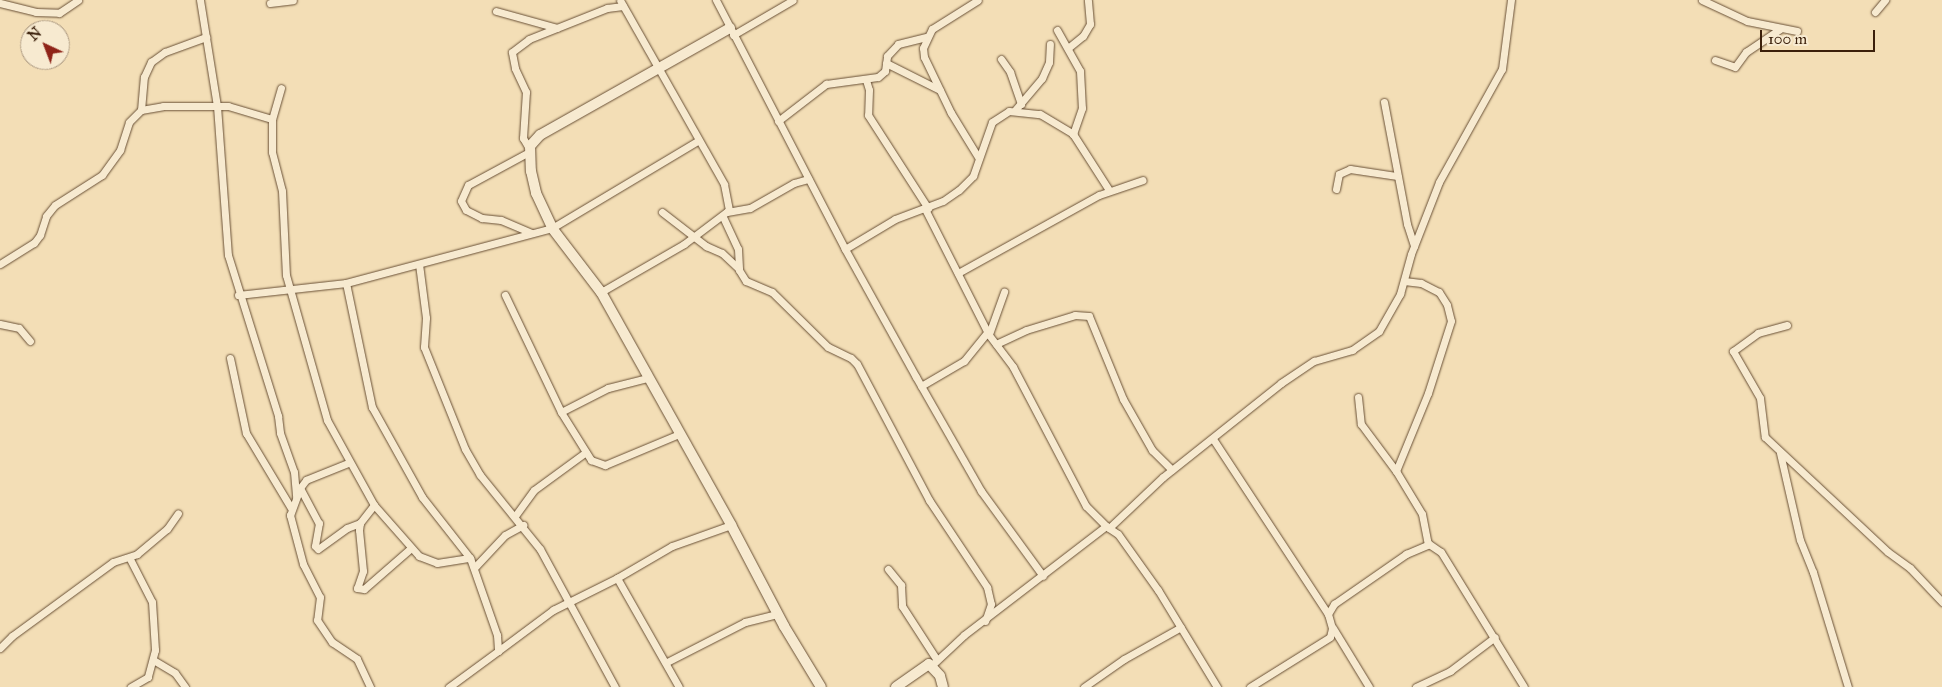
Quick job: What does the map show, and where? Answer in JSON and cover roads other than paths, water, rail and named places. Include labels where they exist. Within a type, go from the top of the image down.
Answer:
[{"type":"street","points":[[0,2],[36,12],[59,12],[78,0]]},
{"type":"street","points":[[200,0],[217,106],[228,255],[238,295],[278,416],[280,433],[294,472],[296,497]]},
{"type":"street","points":[[270,3],[293,0]]},
{"type":"street","points":[[605,0],[610,7]]},
{"type":"street","points":[[716,0],[845,249],[921,386],[981,491],[1044,576]]},
{"type":"street","points":[[532,233],[500,220],[482,218],[466,210],[461,201],[468,185],[529,151],[540,135],[661,68],[793,0]]},
{"type":"street","points":[[978,0],[932,29],[927,37],[924,57],[940,90],[978,157]]},
{"type":"street","points":[[1068,48],[1083,36],[1090,24],[1088,0]]},
{"type":"street","points":[[896,687],[921,666],[934,663],[964,635],[1108,527],[1172,470],[1281,383],[1314,361],[1352,350],[1379,332],[1394,309],[1414,246],[1454,153],[1502,69],[1511,0]]},
{"type":"street","points":[[1702,0],[1747,21],[1780,29],[1797,30]]},
{"type":"street","points":[[1875,12],[1885,0]]},
{"type":"street","points":[[739,270],[738,249],[725,215],[729,203],[724,184],[661,68],[622,3],[529,39],[512,52],[515,68],[526,92],[524,138],[529,151],[536,193],[552,228],[601,292],[647,378],[731,525],[777,614],[820,687]]},
{"type":"street","points":[[496,11],[557,28]]},
{"type":"street","points":[[1715,60],[1735,67],[1746,52],[1780,29]]},
{"type":"street","points":[[1057,30],[1080,71],[1083,89],[1082,108],[1074,134]]},
{"type":"street","points":[[141,110],[144,77],[151,62],[165,52],[206,37]]},
{"type":"street","points":[[778,120],[826,84],[866,80],[882,74],[887,56],[898,44],[927,37]]},
{"type":"street","points":[[845,249],[895,219],[950,197],[967,183],[973,176],[978,157],[992,122],[1015,110],[1042,78],[1049,62],[1050,44]]},
{"type":"street","points":[[1001,59],[1010,72],[1021,104]]},
{"type":"street","points":[[886,63],[940,90]]},
{"type":"street","points":[[866,80],[869,90],[868,114],[926,208],[988,333],[1013,367],[1086,506],[1118,534],[1141,565],[1217,687]]},
{"type":"street","points":[[281,88],[272,119],[272,152],[282,191],[288,290],[327,420],[348,463],[374,505],[410,548],[428,562],[470,558]]},
{"type":"street","points":[[1384,102],[1397,176],[1414,246]]},
{"type":"street","points":[[0,264],[34,243],[40,236],[46,216],[56,205],[102,175],[120,150],[129,122],[141,110],[151,107],[217,106],[241,108],[272,119]]},
{"type":"street","points":[[1015,110],[1040,114],[1074,134],[1110,190]]},
{"type":"street","points":[[238,295],[346,283],[552,228],[699,140]]},
{"type":"street","points":[[1336,189],[1339,174],[1350,169],[1397,176]]},
{"type":"street","points":[[601,292],[694,237],[725,215],[750,208],[794,183],[808,179]]},
{"type":"street","points":[[958,273],[1110,190],[1143,180]]},
{"type":"street","points":[[662,212],[694,237],[722,253],[739,270],[746,281],[772,292],[828,347],[852,358],[857,364],[929,500],[987,587],[991,604],[985,621]]},
{"type":"street","points":[[420,264],[426,318],[423,338],[428,358],[472,462],[540,549],[615,687]]},
{"type":"street","points":[[1396,471],[1428,393],[1451,321],[1447,305],[1439,292],[1421,283],[1404,281]]},
{"type":"street","points":[[346,283],[367,391],[378,421],[422,497],[470,558],[497,635],[498,651]]},
{"type":"street","points":[[921,386],[964,361],[988,333],[1004,292]]},
{"type":"street","points":[[505,295],[561,412],[586,452],[597,465],[605,465],[679,434]]},
{"type":"street","points":[[996,344],[1026,330],[1075,315],[1089,316],[1123,399],[1152,450],[1172,470]]},
{"type":"street","points":[[0,324],[19,328],[30,341]]},
{"type":"street","points":[[1787,325],[1747,339],[1733,353],[1758,392],[1765,437],[1849,512],[1888,552],[1910,568],[1942,602]]},
{"type":"street","points":[[230,358],[246,433],[291,508],[303,564],[320,597],[317,620],[332,642],[357,659],[370,687]]},
{"type":"street","points":[[561,412],[608,388],[647,378]]},
{"type":"street","points":[[1358,397],[1361,424],[1396,471],[1422,514],[1428,544]]},
{"type":"street","points":[[1213,439],[1328,614],[1331,626],[1332,633],[1326,640],[1250,687]]},
{"type":"street","points":[[515,516],[534,490],[586,452]]},
{"type":"street","points":[[1780,452],[1800,540],[1813,572],[1848,687]]},
{"type":"street","points":[[291,508],[300,488],[306,480],[348,463]]},
{"type":"street","points":[[300,488],[319,524],[316,546],[318,549],[347,528],[360,523],[374,505]]},
{"type":"street","points":[[130,559],[167,529],[178,513]]},
{"type":"street","points":[[360,523],[363,571],[356,586],[360,590],[410,548]]},
{"type":"street","points":[[474,568],[505,535],[522,525]]},
{"type":"street","points":[[449,687],[538,619],[618,578],[672,546],[731,525]]},
{"type":"street","points":[[1328,614],[1334,604],[1359,585],[1428,544],[1433,544],[1441,552],[1524,687]]},
{"type":"street","points":[[0,648],[19,630],[112,562],[124,557],[130,559],[152,602],[155,661],[148,677],[131,687]]},
{"type":"street","points":[[888,569],[900,585],[902,606],[934,663],[944,687]]},
{"type":"street","points":[[618,578],[667,662],[679,687]]},
{"type":"street","points":[[667,662],[745,622],[777,614]]},
{"type":"street","points":[[1331,626],[1369,687]]},
{"type":"street","points":[[1084,687],[1124,659],[1181,628]]},
{"type":"street","points":[[1416,687],[1450,671],[1494,637]]},
{"type":"street","points":[[155,661],[175,673],[185,687]]}]
